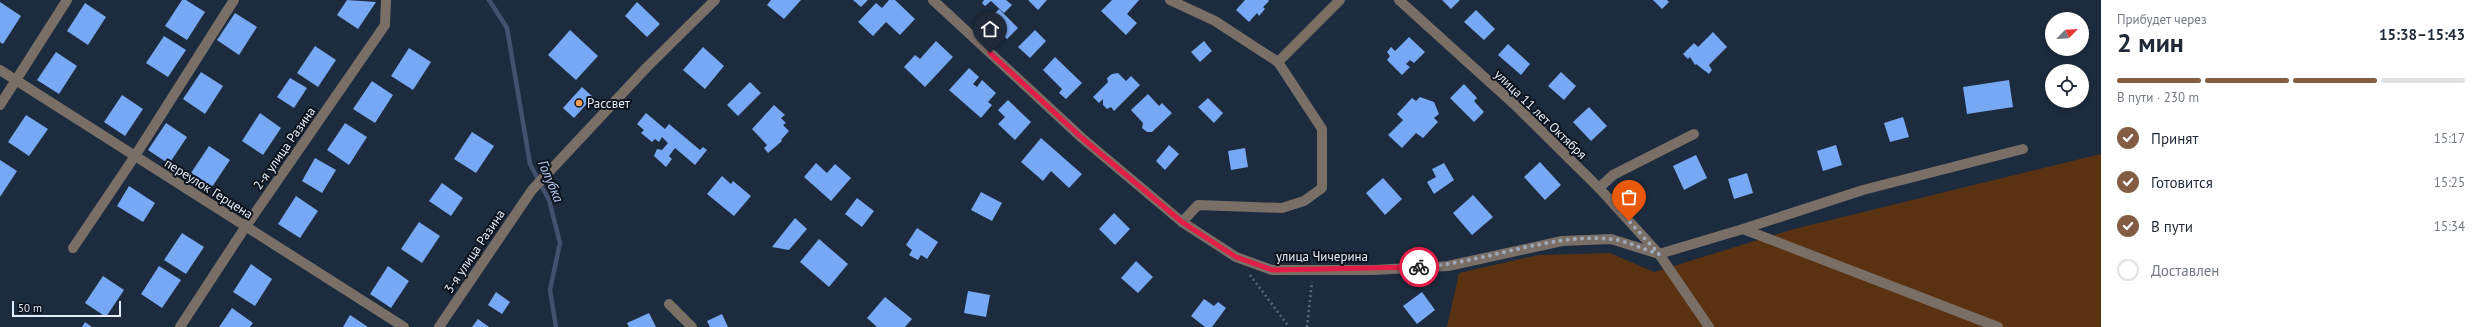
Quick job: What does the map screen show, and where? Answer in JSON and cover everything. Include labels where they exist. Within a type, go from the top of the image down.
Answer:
[{"type":"street","points":[[0,106],[67,0]]},
{"type":"street","points":[[73,248],[135,156],[234,0]]},
{"type":"street","name":"3-я улица Разина","points":[[439,327],[532,190],[647,67],[715,0]]},
{"type":"street","name":"улица Чичерина","points":[[933,0],[1082,138],[1182,222],[1236,257],[1272,270],[1448,266],[1562,241],[1611,239],[1659,254]]},
{"type":"street","points":[[1170,0],[1215,21],[1278,62],[1322,129],[1322,188],[1304,201],[1282,208],[1198,205],[1182,222]]},
{"type":"street","points":[[1278,62],[1340,0]]},
{"type":"street","name":"улица 11 лет Октября","points":[[1399,0],[1515,105],[1599,188],[1659,254],[1709,327]]},
{"type":"street","name":"2-я улица Разина","points":[[180,327],[246,226],[385,26],[387,1]]},
{"type":"street","name":"переулок Герцена","points":[[0,70],[404,327]]},
{"type":"street","points":[[1599,188],[1614,175],[1694,134]]},
{"type":"street","points":[[1659,254],[1743,229],[1863,190],[2023,149]]},
{"type":"street","points":[[1743,229],[1998,327]]},
{"type":"street","points":[[670,304],[692,327]]},
{"type":"path","points":[[1236,257],[1289,327]]},
{"type":"path","points":[[1307,327],[1313,270]]},
{"type":"shaded area","points":[[2101,154],[2101,327],[1447,327],[1459,273],[1538,255],[1610,253],[1654,272],[1794,229]]},
{"type":"building","points":[[182,0],[186,0],[205,12],[187,40],[165,26]]},
{"type":"building","points":[[347,0],[376,2],[358,29],[337,15]]},
{"type":"building","points":[[771,0],[801,0],[784,19],[767,5]]},
{"type":"building","points":[[853,0],[868,0],[861,7]]},
{"type":"building","points":[[889,0],[895,0],[915,19],[900,35],[886,22],[873,36],[858,22],[876,3],[882,8]]},
{"type":"building","points":[[984,0],[1006,0],[1012,5],[1004,13],[991,1],[985,6],[982,3]]},
{"type":"building","points":[[1028,0],[1047,0],[1038,10]]},
{"type":"building","points":[[1112,0],[1139,0],[1127,14],[1137,23],[1126,35],[1101,11]]},
{"type":"building","points":[[1245,0],[1269,1],[1263,7],[1265,9],[1259,16],[1257,13],[1249,22],[1236,10]]},
{"type":"building","points":[[1442,0],[1460,0],[1451,9]]},
{"type":"building","points":[[1653,0],[1667,0],[1669,2],[1662,9]]},
{"type":"building","points":[[0,2],[21,16],[3,44],[0,42]]},
{"type":"building","points":[[637,2],[660,24],[647,37],[625,16]]},
{"type":"building","points":[[85,3],[106,17],[88,45],[67,31]]},
{"type":"building","points":[[999,9],[1018,28],[1007,39],[988,21]]},
{"type":"building","points":[[1476,10],[1495,29],[1484,40],[1464,22]]},
{"type":"building","points":[[235,13],[257,27],[239,55],[217,40]]},
{"type":"building","points":[[570,30],[598,56],[576,80],[548,55]]},
{"type":"building","points":[[1035,30],[1046,41],[1030,58],[1018,47]]},
{"type":"building","points":[[1713,32],[1727,47],[1709,65],[1712,70],[1709,74],[1696,64],[1695,65],[1690,57],[1688,59],[1683,54],[1694,43],[1698,47]]},
{"type":"building","points":[[164,36],[186,50],[168,77],[146,63]]},
{"type":"building","points":[[1409,37],[1425,52],[1414,63],[1410,60],[1406,64],[1410,67],[1402,75],[1387,60],[1390,56],[1387,52],[1391,47],[1395,51]]},
{"type":"building","points":[[936,41],[953,57],[925,87],[904,67],[915,55],[920,59]]},
{"type":"building","points":[[1204,41],[1212,51],[1200,62],[1191,52]]},
{"type":"building","points":[[1508,44],[1530,64],[1521,75],[1498,55]]},
{"type":"building","points":[[315,46],[336,60],[318,87],[297,73]]},
{"type":"building","points":[[703,47],[724,66],[705,89],[683,70]]},
{"type":"building","points":[[409,48],[431,62],[413,90],[391,76]]},
{"type":"building","points":[[56,52],[77,66],[59,94],[37,80]]},
{"type":"building","points":[[1055,57],[1082,83],[1066,99],[1059,93],[1062,89],[1043,70]]},
{"type":"building","points":[[969,68],[979,77],[973,84],[977,87],[982,80],[996,93],[988,102],[992,105],[981,118],[949,90]]},
{"type":"building","points":[[201,72],[223,86],[205,114],[183,99]]},
{"type":"building","points":[[1561,72],[1576,86],[1564,100],[1548,86]]},
{"type":"building","points":[[1118,73],[1126,81],[1131,76],[1140,85],[1114,111],[1111,107],[1107,109],[1103,105],[1103,99],[1099,103],[1093,97],[1108,82],[1107,78],[1112,74]]},
{"type":"building","points":[[290,78],[307,88],[294,108],[277,97]]},
{"type":"building","points":[[2009,80],[2013,107],[1967,114],[1963,87]]},
{"type":"building","points":[[372,81],[393,95],[375,123],[353,109]]},
{"type":"building","points":[[750,82],[761,93],[738,116],[727,105]]},
{"type":"building","points":[[1464,84],[1477,98],[1474,101],[1484,112],[1474,122],[1450,98]]},
{"type":"building","points":[[582,87],[593,97],[574,118],[563,108]]},
{"type":"building","points":[[1148,94],[1159,106],[1162,103],[1172,113],[1152,132],[1147,132],[1142,128],[1143,123],[1131,110]]},
{"type":"building","points":[[122,95],[143,109],[125,136],[104,122]]},
{"type":"building","points":[[1420,97],[1434,102],[1439,114],[1434,118],[1438,122],[1423,138],[1416,133],[1402,148],[1388,135],[1403,120],[1397,114],[1412,98],[1416,101]]},
{"type":"building","points":[[1208,98],[1223,113],[1214,123],[1198,107]]},
{"type":"building","points":[[1008,100],[1031,122],[1015,140],[998,124],[1005,117],[998,110]]},
{"type":"building","points":[[774,105],[785,115],[781,118],[786,123],[783,125],[789,131],[781,140],[782,141],[768,153],[764,148],[767,145],[752,129]]},
{"type":"building","points":[[1589,107],[1607,126],[1591,141],[1573,122]]},
{"type":"building","points":[[260,113],[281,128],[263,155],[242,141]]},
{"type":"building","points":[[646,113],[665,129],[669,124],[700,150],[703,147],[707,150],[695,165],[675,148],[669,156],[672,159],[666,167],[654,156],[657,149],[662,150],[668,143],[662,137],[659,142],[655,139],[652,142],[641,133],[644,130],[637,124]]},
{"type":"building","points":[[26,115],[48,129],[29,156],[8,142]]},
{"type":"building","points":[[1903,117],[1909,137],[1890,142],[1884,123]]},
{"type":"building","points":[[166,123],[187,137],[169,164],[148,150]]},
{"type":"building","points":[[345,123],[367,137],[349,165],[327,150]]},
{"type":"building","points":[[472,132],[494,146],[476,173],[454,159]]},
{"type":"building","points":[[1041,138],[1082,174],[1069,188],[1051,171],[1043,181],[1021,162]]},
{"type":"building","points":[[1169,145],[1179,154],[1165,170],[1156,161]]},
{"type":"building","points":[[1836,145],[1842,165],[1823,171],[1817,151]]},
{"type":"building","points":[[209,146],[230,160],[212,187],[191,173]]},
{"type":"building","points":[[1245,148],[1248,167],[1231,170],[1228,151]]},
{"type":"building","points":[[1696,155],[1707,178],[1684,190],[1673,166]]},
{"type":"building","points":[[315,158],[336,170],[322,193],[302,181]]},
{"type":"building","points":[[0,160],[17,171],[0,197]]},
{"type":"building","points":[[1540,162],[1561,185],[1545,200],[1524,177]]},
{"type":"building","points":[[816,163],[827,173],[835,164],[851,178],[831,201],[804,177]]},
{"type":"building","points":[[1444,163],[1454,180],[1434,194],[1427,182],[1436,177],[1432,169]]},
{"type":"building","points":[[1747,173],[1753,193],[1734,199],[1728,179]]},
{"type":"building","points":[[722,176],[731,184],[733,181],[751,196],[734,216],[707,194]]},
{"type":"building","points":[[1383,178],[1402,199],[1385,215],[1366,193]]},
{"type":"building","points":[[442,183],[463,198],[451,216],[429,201]]},
{"type":"building","points":[[129,186],[155,203],[143,222],[117,206]]},
{"type":"building","points":[[981,192],[1002,203],[992,221],[971,210]]},
{"type":"building","points":[[1473,195],[1493,217],[1472,235],[1453,213]]},
{"type":"building","points":[[296,196],[318,211],[300,238],[278,224]]},
{"type":"building","points":[[857,198],[874,211],[862,227],[845,214]]},
{"type":"building","points":[[1114,213],[1130,229],[1115,245],[1099,229]]},
{"type":"building","points":[[795,218],[807,229],[789,250],[772,247]]},
{"type":"building","points":[[419,222],[440,236],[422,263],[401,249]]},
{"type":"building","points":[[917,228],[938,242],[927,259],[921,255],[918,260],[909,255],[912,250],[906,245]]},
{"type":"building","points":[[182,233],[204,247],[186,274],[164,260]]},
{"type":"building","points":[[819,239],[848,264],[829,287],[800,262]]},
{"type":"building","points":[[1136,261],[1153,277],[1138,293],[1121,278]]},
{"type":"building","points":[[251,264],[272,279],[255,306],[233,292]]},
{"type":"building","points":[[159,266],[181,280],[162,308],[141,294]]},
{"type":"building","points":[[388,266],[409,281],[391,308],[370,294]]},
{"type":"building","points":[[103,276],[124,290],[106,317],[85,303]]},
{"type":"building","points":[[968,291],[990,295],[986,317],[964,313]]},
{"type":"building","points":[[496,292],[510,302],[502,314],[488,305]]},
{"type":"building","points":[[1422,292],[1435,310],[1417,324],[1403,306]]},
{"type":"building","points":[[885,297],[912,319],[905,327],[877,327],[867,318]]},
{"type":"building","points":[[1204,299],[1214,306],[1218,302],[1226,308],[1212,327],[1205,327],[1191,316]]},
{"type":"building","points":[[232,308],[253,323],[250,327],[219,327]]},
{"type":"building","points":[[649,313],[656,327],[629,327],[627,323]]},
{"type":"building","points":[[722,314],[728,327],[710,327],[707,321]]},
{"type":"building","points":[[350,315],[368,327],[343,327]]},
{"type":"building","points":[[478,319],[489,327],[472,327]]},
{"type":"building","points":[[85,322],[92,327],[82,327]]},
{"type":"waterway","name":"Голубка","points":[[489,0],[507,28],[530,164],[549,200],[560,243],[550,290],[556,327]]},
{"type":"way so far","points":[[1419,267],[1448,266],[1562,241],[1611,239],[1659,254],[1629,221]]},
{"type":"place","name":"Рассвет","points":[[579,103]]},
{"type":"route","points":[[990,53],[1082,138],[1182,222],[1236,257],[1272,270],[1373,270],[1419,267]]}]
